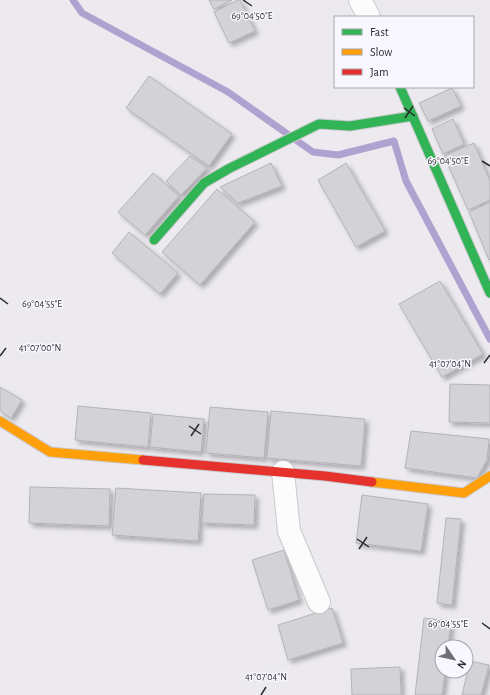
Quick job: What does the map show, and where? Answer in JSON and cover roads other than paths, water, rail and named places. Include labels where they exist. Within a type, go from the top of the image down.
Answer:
[{"type":"street","points":[[360,0],[368,16]]},
{"type":"street","points":[[400,88],[490,293]]},
{"type":"street","points":[[154,240],[204,183],[230,168],[319,124],[350,126],[412,116]]},
{"type":"street","points":[[0,421],[50,452],[283,472],[464,493],[490,476]]},
{"type":"street","points":[[283,472],[289,531],[318,602]]},
{"type":"waterway","points":[[73,0],[82,13],[228,92],[313,152],[338,155],[394,141],[406,181],[490,339]]}]
